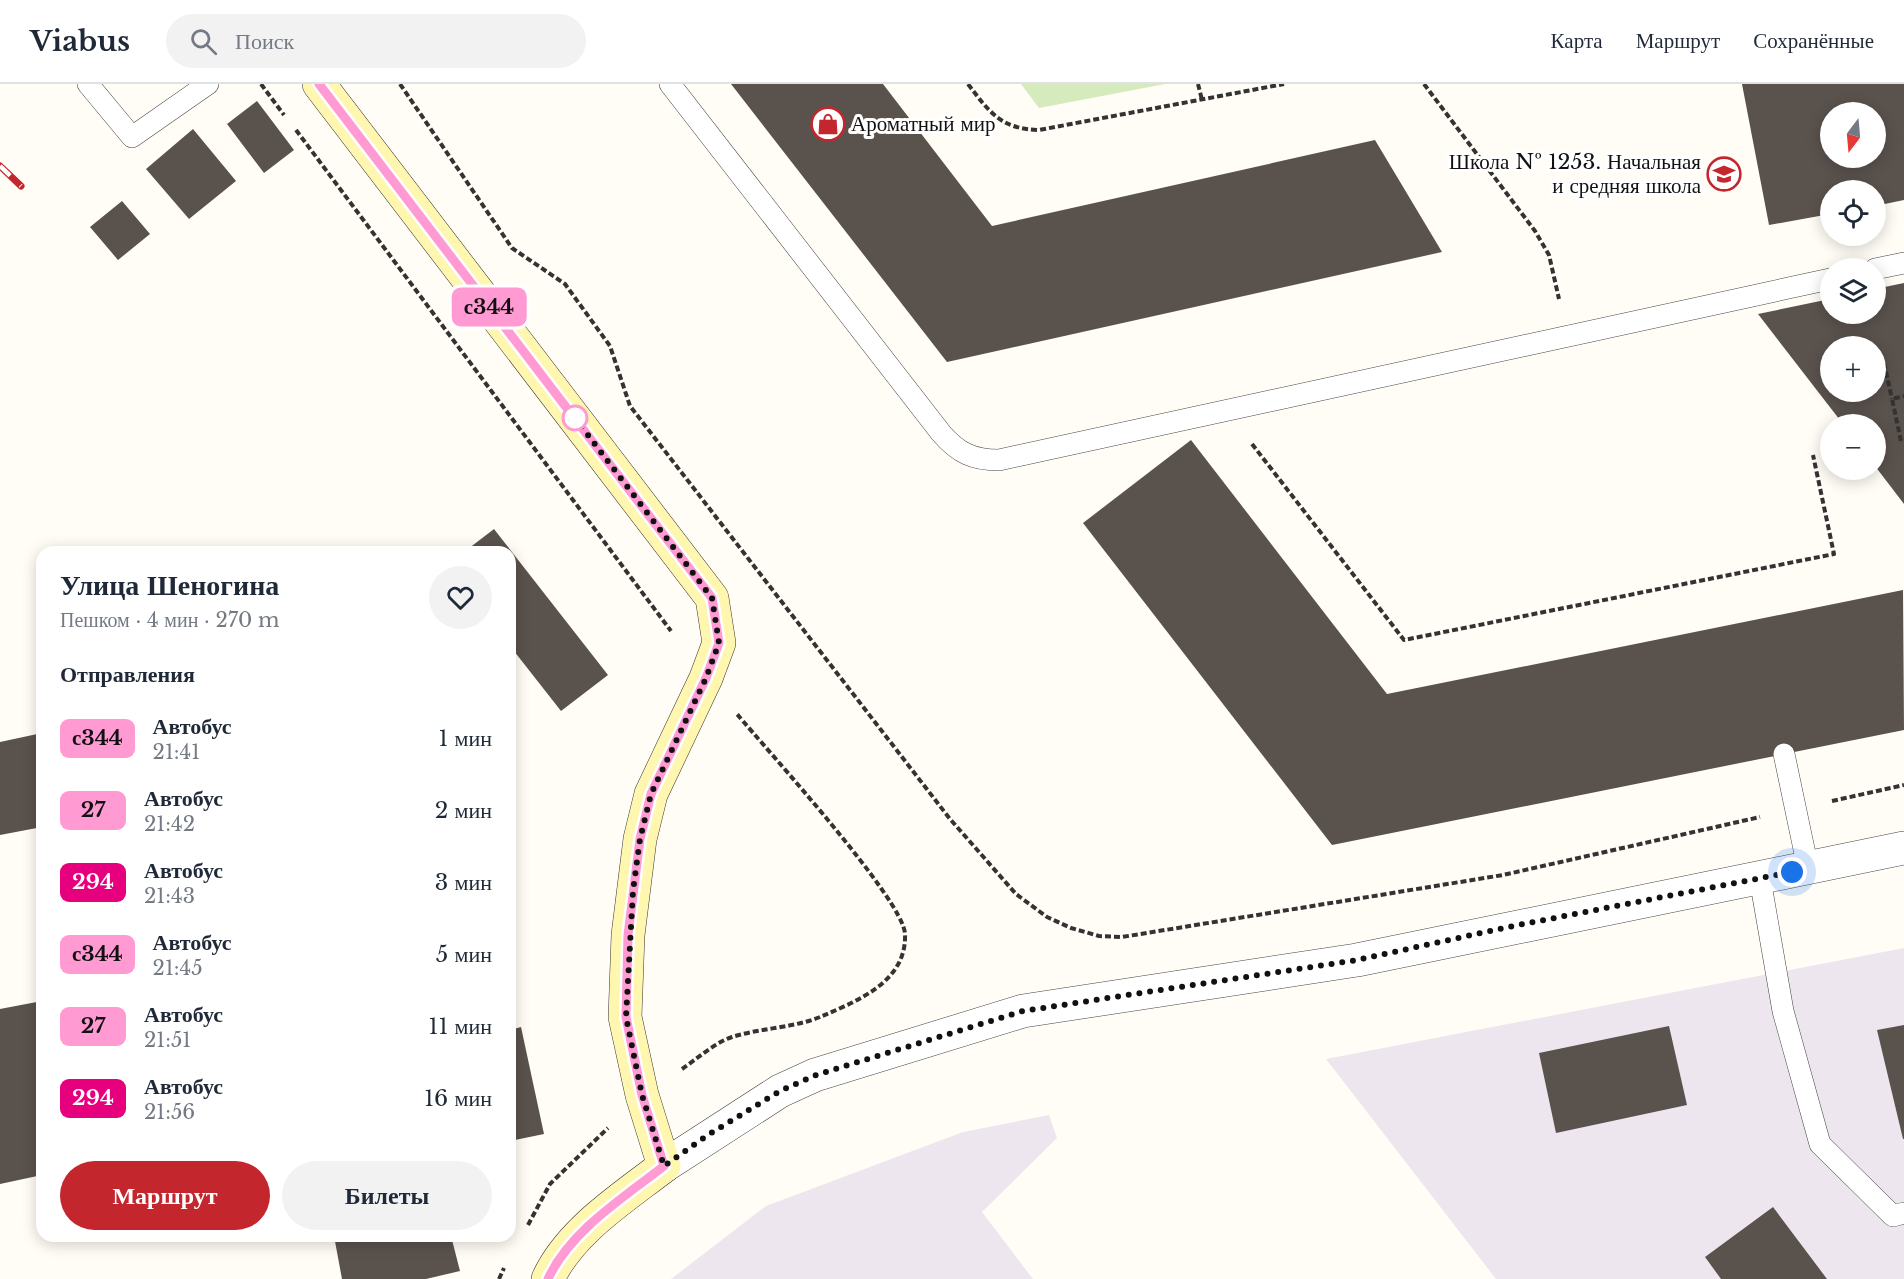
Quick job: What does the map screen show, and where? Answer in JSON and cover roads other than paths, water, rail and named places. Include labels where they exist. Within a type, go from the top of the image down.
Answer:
[{"type":"street","points":[[319,84],[712,598],[719,643],[706,678],[651,794],[640,839],[628,935],[626,1017],[642,1095],[664,1166]]},
{"type":"street","points":[[548,1279],[555,1262],[591,1225],[664,1166],[771,1097],[816,1075],[1023,1011],[1357,960],[1513,926],[1760,879],[1904,848]]},
{"type":"lane","points":[[88,84],[132,137],[208,84]]},
{"type":"lane","points":[[670,84],[941,433],[953,447],[968,456],[999,460],[1228,413],[1564,335],[1820,281]]},
{"type":"lane","points":[[1886,267],[1904,263]]},
{"type":"lane","points":[[1784,754],[1808,868]]},
{"type":"lane","points":[[1760,879],[1784,1011],[1820,1144],[1893,1216],[1904,1213]]},
{"type":"railway","points":[[0,166],[21,186]]},
{"type":"place","name":"Ароматный мир","points":[[828,124]]},
{"type":"place","name":"Школа № 1253. Начальная и средняя школа","points":[[1724,174]]}]
